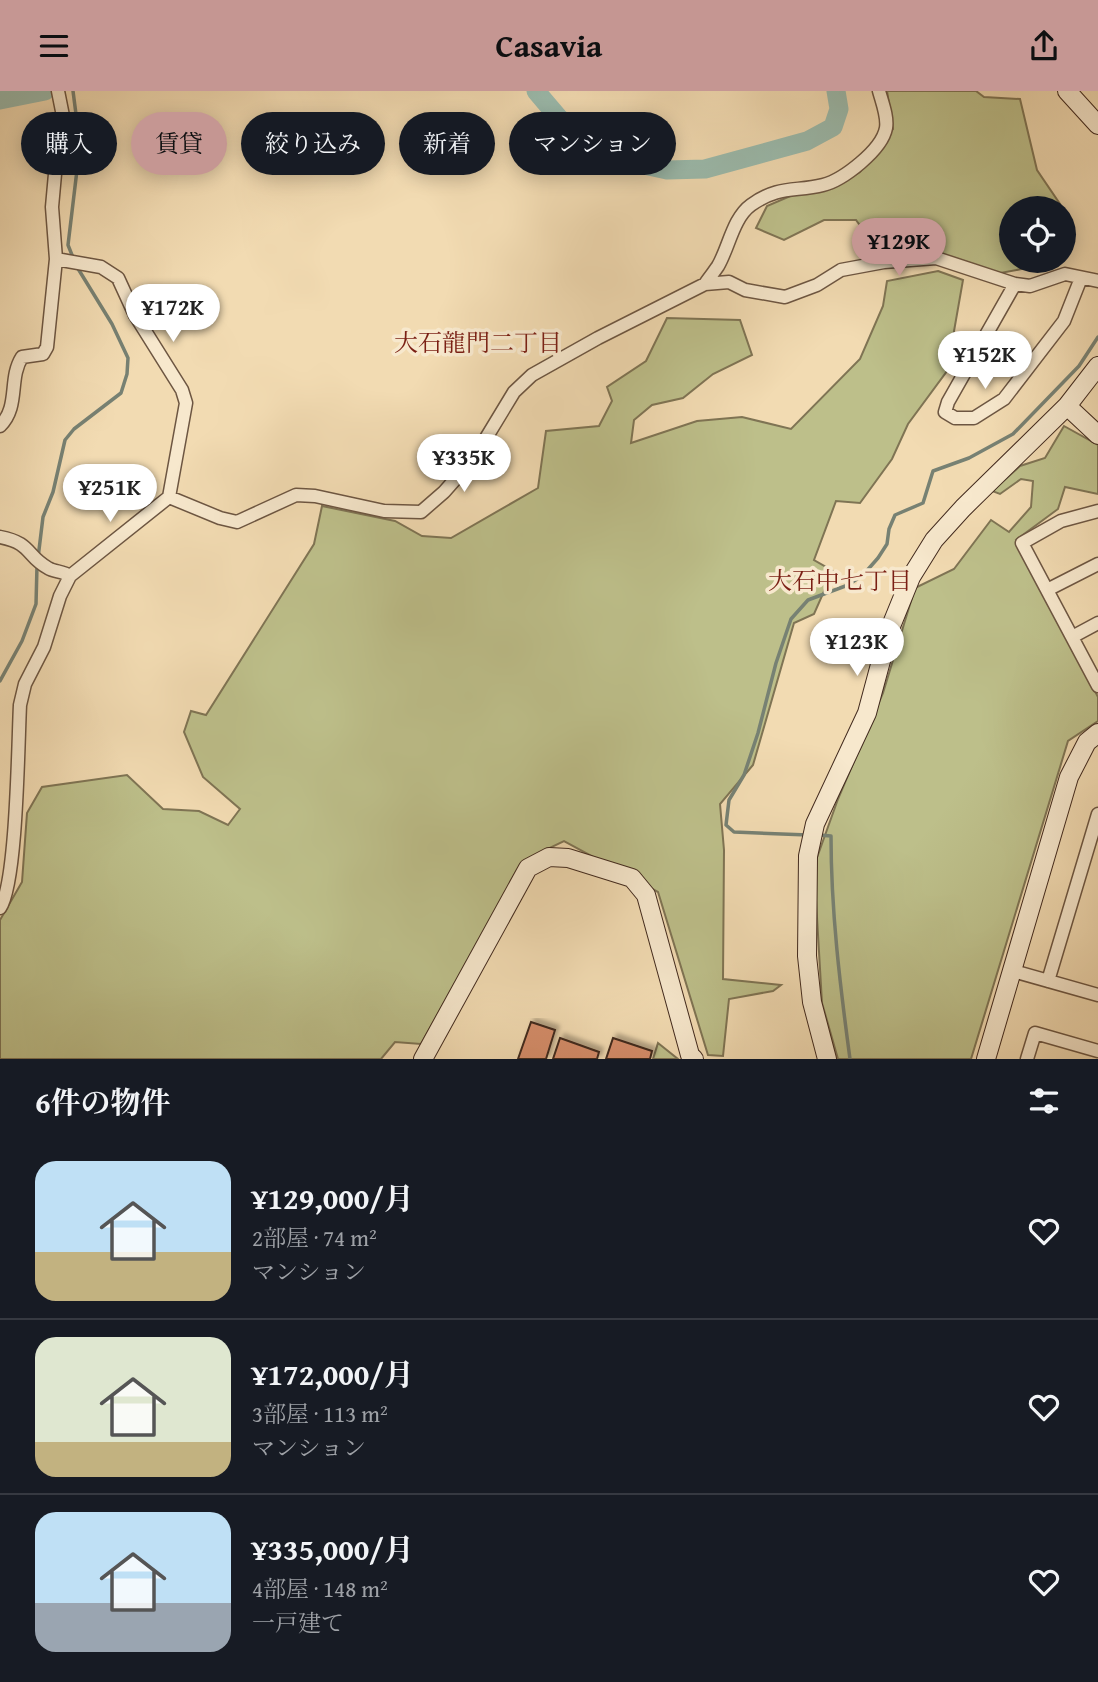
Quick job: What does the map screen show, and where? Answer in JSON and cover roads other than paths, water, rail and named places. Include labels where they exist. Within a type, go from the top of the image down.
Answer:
[{"type":"street","points":[[0,426],[10,416],[17,365],[22,357],[43,354],[47,347],[56,260],[52,207],[55,174],[65,126],[58,91]]},
{"type":"street","points":[[705,284],[718,266],[740,218],[748,207],[763,197],[787,189],[821,186],[840,180],[877,145],[886,129],[879,91]]},
{"type":"street","points":[[1067,91],[1098,125]]},
{"type":"street","points":[[169,498],[237,522],[296,495],[315,496],[384,511],[421,512],[444,492],[474,458],[514,392],[532,375],[705,284],[729,282],[745,290],[785,297],[817,285],[841,270],[884,262],[936,258],[1014,284],[1031,286],[1065,274],[1098,281]]},
{"type":"street","points":[[0,908],[6,900],[20,705],[25,684],[44,647],[60,596],[70,576],[169,498],[186,403],[182,390],[135,314],[118,278],[102,267],[56,260]]},
{"type":"street","points":[[1014,284],[948,402],[946,412],[955,418],[974,418],[1003,399],[1064,320],[1081,278]]},
{"type":"street","points":[[827,1059],[812,1002],[807,956],[808,856],[814,824],[867,713],[889,631],[911,577],[934,540],[963,508],[1068,406],[1098,366]]},
{"type":"street","points":[[1068,406],[1098,435]]},
{"type":"street","points":[[1098,511],[1061,521],[1022,543],[1098,685]]},
{"type":"street","points":[[0,537],[15,540],[25,546],[49,570],[64,572],[70,576]]},
{"type":"street","points":[[1047,590],[1098,564]]},
{"type":"street","points":[[1072,637],[1098,623]]},
{"type":"street","points":[[986,1059],[1069,778],[1087,742],[1098,733]]},
{"type":"street","points":[[1048,981],[1098,814]]},
{"type":"street","points":[[423,1059],[528,868],[549,857],[568,858],[632,878],[646,895],[690,1055],[694,1059]]},
{"type":"street","points":[[1013,971],[1098,995]]},
{"type":"street","points":[[1027,1059],[1035,1033],[1088,1053]]},
{"type":"waterway","points":[[0,100],[45,91]]},
{"type":"waterway","points":[[73,91],[80,145],[68,245],[74,260]]},
{"type":"waterway","points":[[536,91],[558,117],[586,142],[621,160],[667,170],[705,169],[807,141],[833,127],[839,109],[836,91]]},
{"type":"waterway","points":[[38,558],[43,517],[53,492],[65,440],[74,429],[121,393],[127,374],[128,358],[112,324],[77,267]]},
{"type":"waterway","points":[[808,835],[734,832],[726,825],[729,800],[744,775],[791,619],[808,600],[848,585],[863,575],[887,544],[895,515],[923,503],[933,471],[969,458],[1013,434],[1079,366],[1098,337]]},
{"type":"waterway","points":[[0,681],[22,641],[36,604],[37,566]]},
{"type":"waterway","points":[[819,835],[831,836],[834,920],[850,1059]]},
{"type":"district","name":"大石龍門二丁目","points":[[478,343]]},
{"type":"district","name":"大石中七丁目","points":[[840,581]]}]
